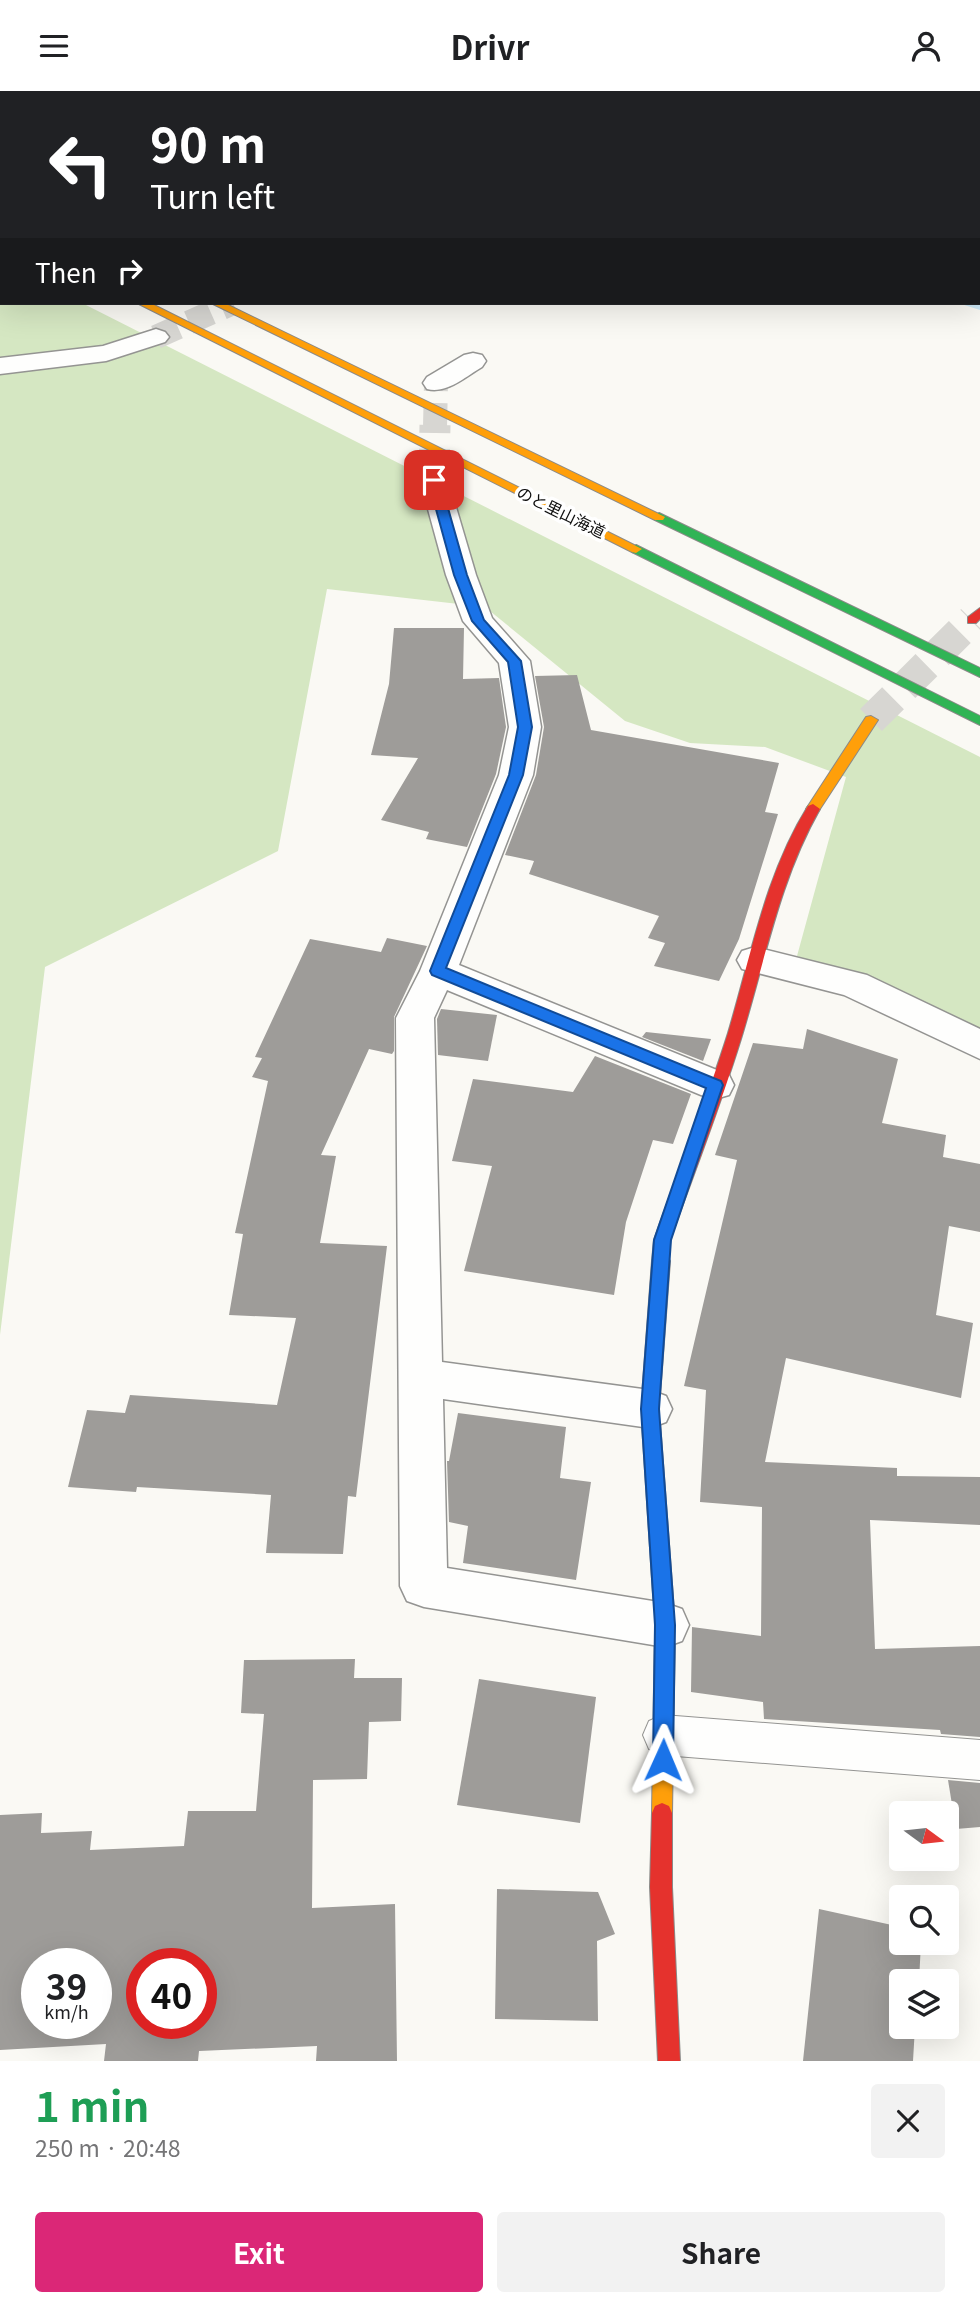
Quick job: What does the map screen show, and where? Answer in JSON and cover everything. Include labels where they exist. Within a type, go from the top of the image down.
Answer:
[{"type":"main road","name":"のと里山海道","points":[[146,305],[980,721]]},
{"type":"main road","points":[[220,305],[980,673]]},
{"type":"main road","points":[[669,2061],[661,1887],[665,1625],[650,1409],[662,1240],[741,1015],[764,922],[794,839],[871,720]]},
{"type":"street","points":[[0,366],[106,353],[156,337]]},
{"type":"street","points":[[436,383],[473,361]]},
{"type":"street","points":[[434,480],[461,575],[478,621],[514,661],[525,727],[516,775],[438,971],[415,1017],[424,1586],[665,1625]]},
{"type":"street","points":[[755,960],[855,984],[980,1045]]},
{"type":"street","points":[[438,971],[715,1085]]},
{"type":"street","points":[[420,1377],[650,1409]]},
{"type":"lane","points":[[663,1735],[980,1760]]},
{"type":"green space","points":[[0,305],[86,305],[980,757],[980,1031],[797,956],[846,777],[765,747],[690,743],[625,721],[485,607],[327,589],[278,851],[45,967],[0,1335]]},
{"type":"water","points":[[964,305],[980,305],[980,310]]},
{"type":"building","points":[[394,628],[464,628],[463,679],[499,678],[506,727],[496,774],[467,847],[426,839],[429,832],[381,820],[418,758],[371,755],[389,684]]},
{"type":"building","points":[[577,675],[591,730],[779,763],[765,812],[778,814],[739,939],[719,981],[654,966],[665,943],[648,938],[659,916],[529,874],[534,861],[505,855],[536,775],[544,727],[535,676]]},
{"type":"building","points":[[387,938],[427,946],[394,1017],[394,1051],[392,1054],[369,1049],[321,1155],[336,1156],[320,1243],[387,1246],[356,1497],[348,1496],[343,1554],[266,1553],[271,1495],[137,1487],[136,1492],[68,1487],[87,1410],[125,1413],[130,1395],[277,1405],[296,1318],[229,1315],[243,1234],[235,1233],[268,1081],[252,1077],[262,1058],[255,1057],[310,939],[381,952]]},
{"type":"building","points":[[441,1009],[497,1015],[488,1061],[438,1055],[437,1019]]},
{"type":"building","points":[[807,1029],[898,1059],[882,1123],[946,1135],[943,1157],[980,1164],[980,1232],[949,1226],[936,1315],[973,1323],[961,1398],[786,1358],[765,1462],[897,1468],[897,1476],[980,1477],[980,1525],[870,1520],[875,1649],[980,1646],[980,1737],[941,1734],[940,1730],[764,1719],[763,1702],[691,1692],[692,1627],[761,1636],[762,1507],[700,1502],[706,1390],[684,1386],[737,1160],[715,1155],[753,1043],[803,1049]]},
{"type":"building","points":[[646,1032],[711,1039],[703,1061],[642,1037]]},
{"type":"building","points":[[595,1056],[691,1094],[673,1144],[653,1140],[626,1222],[614,1295],[464,1271],[492,1166],[452,1161],[473,1079],[573,1092]]},
{"type":"building","points":[[458,1413],[566,1427],[560,1478],[591,1482],[576,1580],[463,1563],[468,1526],[449,1522],[447,1461]]},
{"type":"building","points":[[355,1659],[354,1678],[402,1678],[401,1721],[369,1722],[367,1779],[313,1780],[312,1908],[395,1904],[397,2061],[316,2061],[317,2046],[199,2051],[198,2061],[104,2061],[106,2044],[0,2050],[0,1815],[42,1813],[41,1833],[92,1831],[90,1850],[184,1846],[188,1811],[256,1811],[264,1714],[241,1713],[244,1660]]},
{"type":"building","points":[[479,1679],[596,1697],[580,1823],[457,1805]]},
{"type":"building","points":[[948,1780],[980,1783],[980,1827],[959,1829],[959,1801],[951,1801]]},
{"type":"building","points":[[497,1889],[598,1892],[615,1934],[597,1941],[598,2021],[495,2019]]},
{"type":"building","points":[[819,1909],[889,1924],[889,1955],[920,1955],[920,1969],[889,1969],[889,2039],[914,2039],[913,2061],[803,2061]]},
{"type":"tunnel","points":[[156,337],[228,305]]},
{"type":"tunnel","points":[[435,427],[436,383]]},
{"type":"tunnel","points":[[434,480],[435,425]]},
{"type":"tunnel","points":[[871,720],[972,620]]},
{"type":"traffic: fast","points":[[659,517],[980,673]]},
{"type":"traffic: fast","points":[[636,549],[980,721]]},
{"type":"traffic: slow","points":[[146,305],[636,549]]},
{"type":"traffic: slow","points":[[220,305],[659,517]]},
{"type":"traffic: slow","points":[[813,809],[871,720]]},
{"type":"traffic: slow","points":[[661,1261],[650,1409],[665,1625],[662,1813]]},
{"type":"traffic: jam","points":[[972,620],[980,612]]},
{"type":"traffic: jam","points":[[661,1261],[662,1240],[732,1042],[778,883],[799,833],[813,809]]},
{"type":"traffic: jam","points":[[662,1813],[661,1887],[669,2061]]},
{"type":"route","points":[[434,480],[461,575],[478,621],[514,661],[525,727],[516,775],[438,971],[715,1085],[662,1240],[650,1409],[665,1625],[663,1760]]}]
